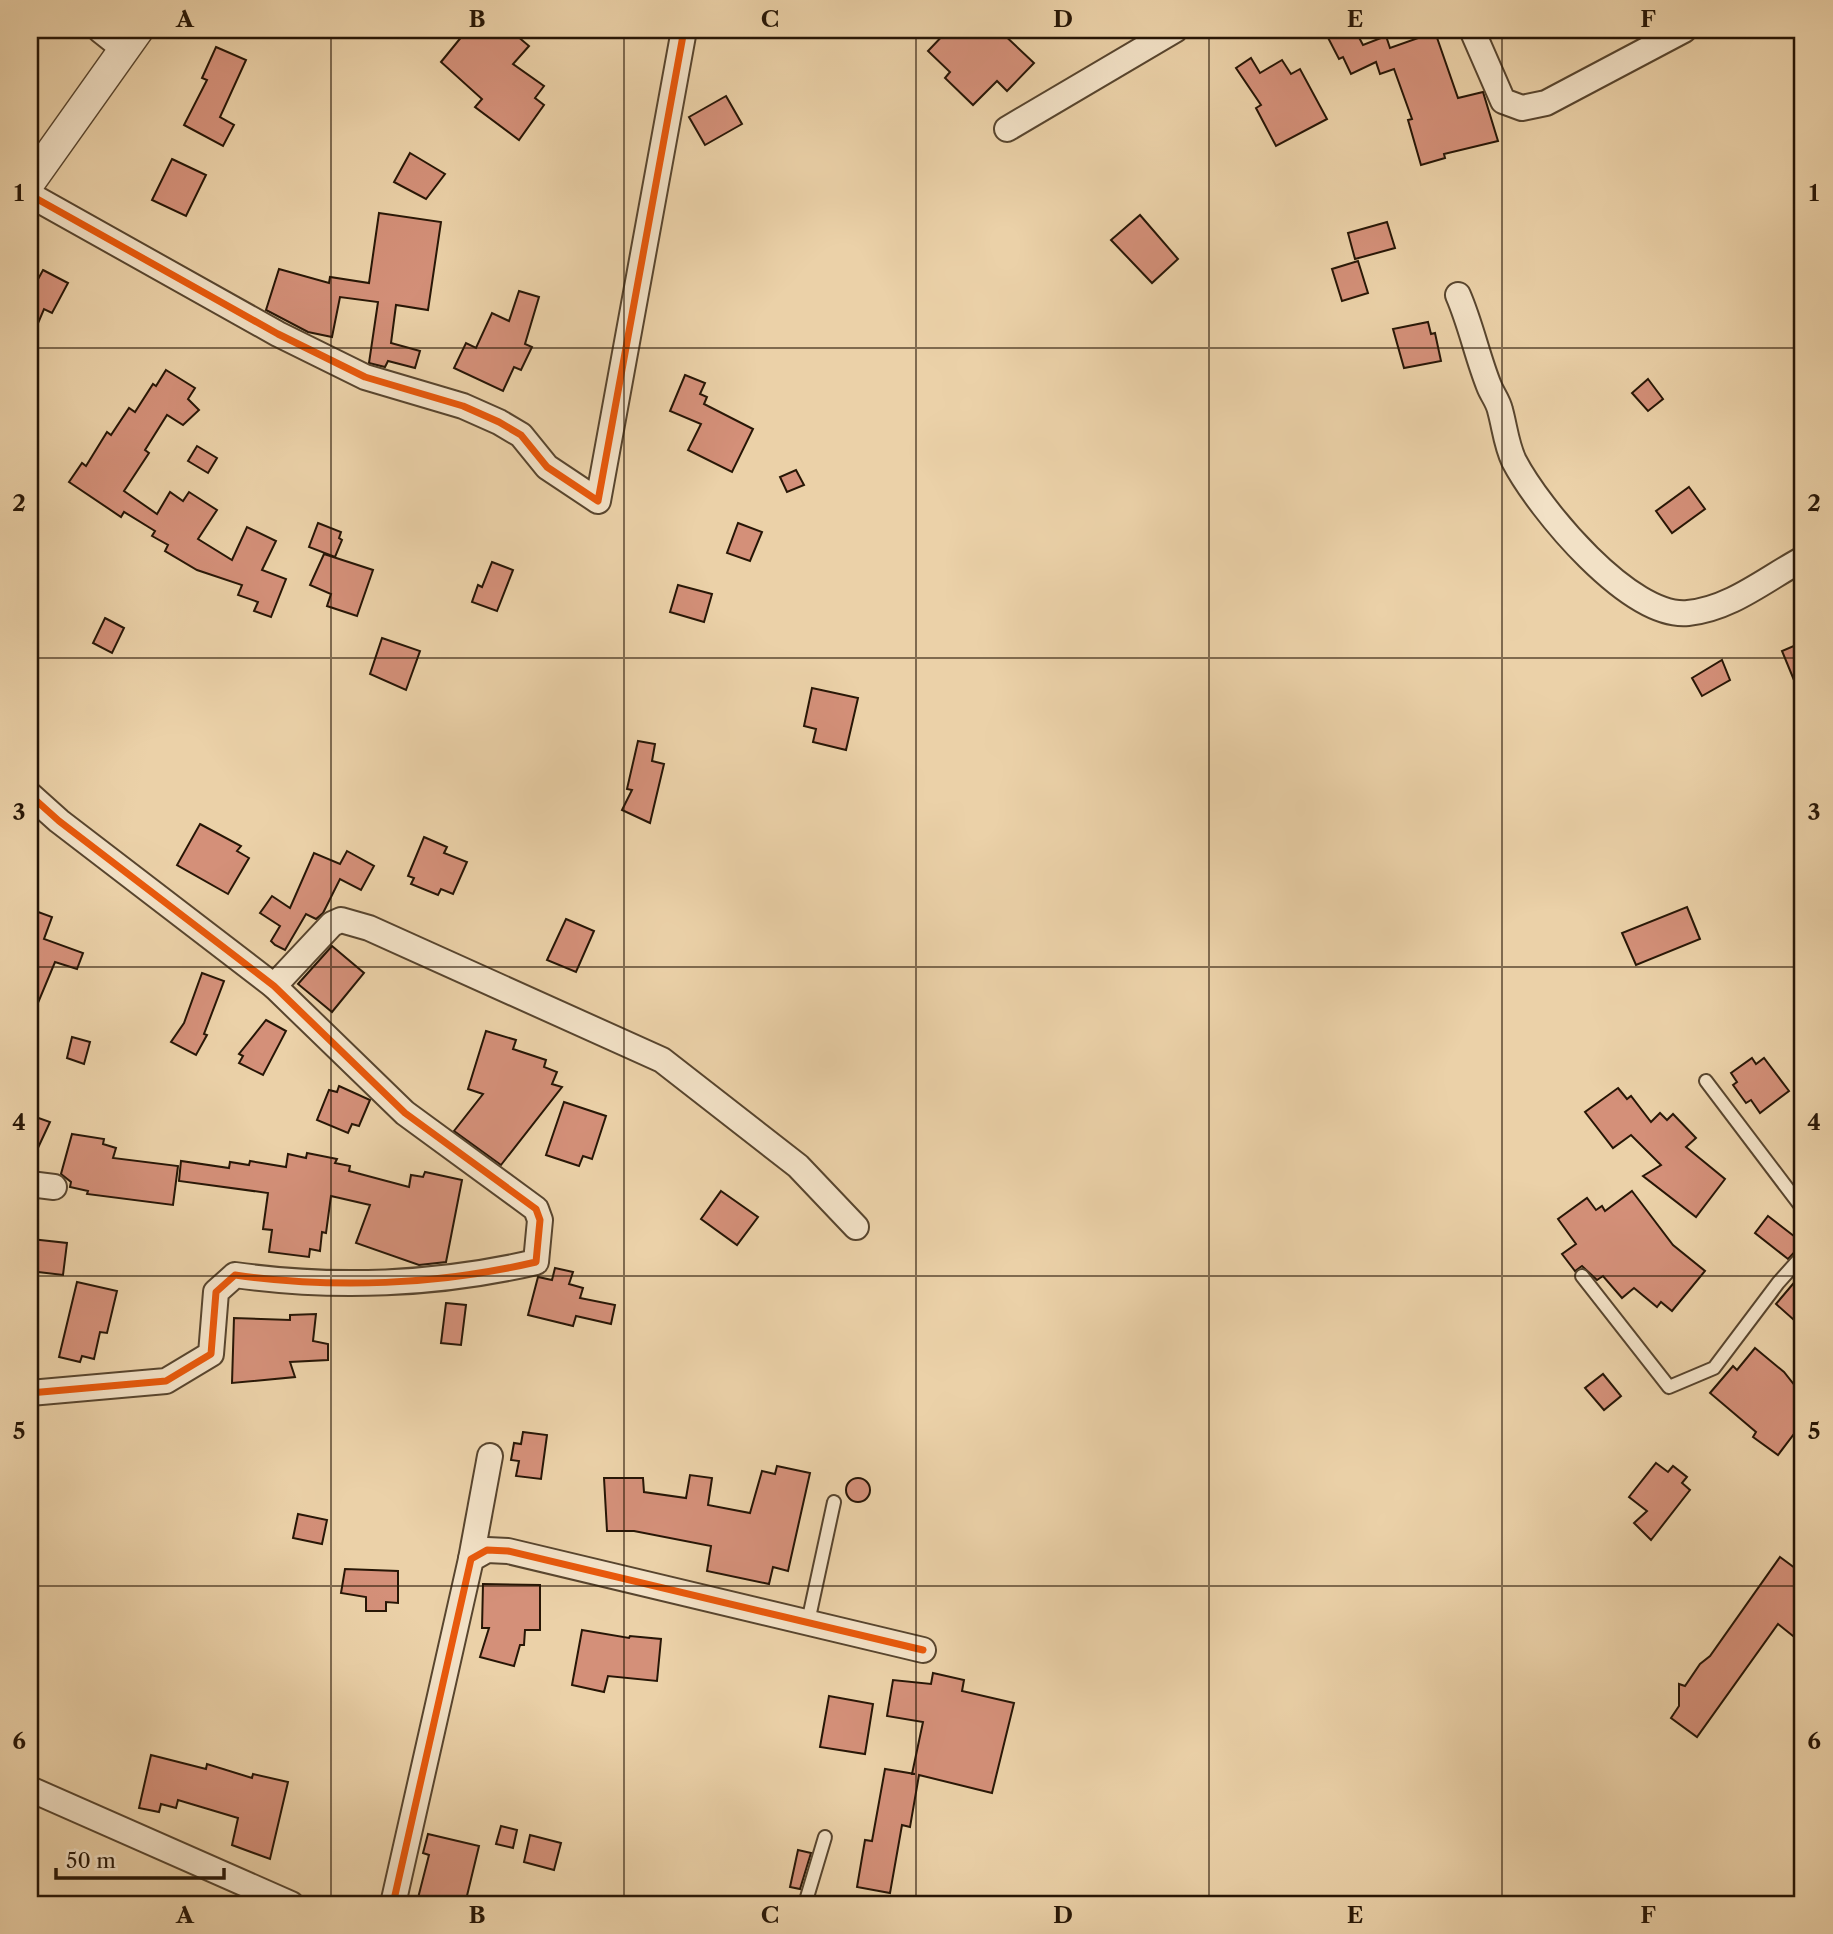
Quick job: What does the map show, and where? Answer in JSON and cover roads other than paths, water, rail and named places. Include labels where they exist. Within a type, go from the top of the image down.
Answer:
[{"type":"street","points":[[30,182],[131,39],[100,30]]},
{"type":"street","points":[[30,195],[278,334],[365,377],[463,406],[499,422],[521,435],[547,467],[598,501],[684,30]]},
{"type":"street","points":[[1007,129],[1175,30]]},
{"type":"street","points":[[1472,30],[1503,101],[1522,108],[1546,103],[1684,30]]},
{"type":"street","points":[[1458,295],[1471,324],[1489,386],[1500,407],[1505,437],[1515,463],[1578,547],[1625,591],[1656,609],[1687,614],[1726,602],[1803,559]]},
{"type":"street","points":[[30,795],[59,821],[274,986],[405,1113],[536,1209],[540,1220],[536,1262],[494,1271],[378,1283],[285,1282],[234,1275],[216,1292],[211,1354],[166,1381],[30,1393]]},
{"type":"street","points":[[274,986],[332,923],[341,920],[369,928],[662,1060],[798,1166],[856,1227]]},
{"type":"street","points":[[30,1184],[54,1188]]},
{"type":"street","points":[[393,1904],[471,1559],[491,1456]]},
{"type":"street","points":[[471,1559],[488,1550],[508,1551],[923,1650]]},
{"type":"street","points":[[30,1789],[290,1904]]},
{"type":"lane","points":[[1706,1081],[1803,1209]]},
{"type":"lane","points":[[1581,1276],[1669,1387],[1714,1367],[1778,1283],[1803,1255]]},
{"type":"lane","points":[[808,1622],[834,1502]]},
{"type":"lane","points":[[805,1904],[825,1837]]}]
